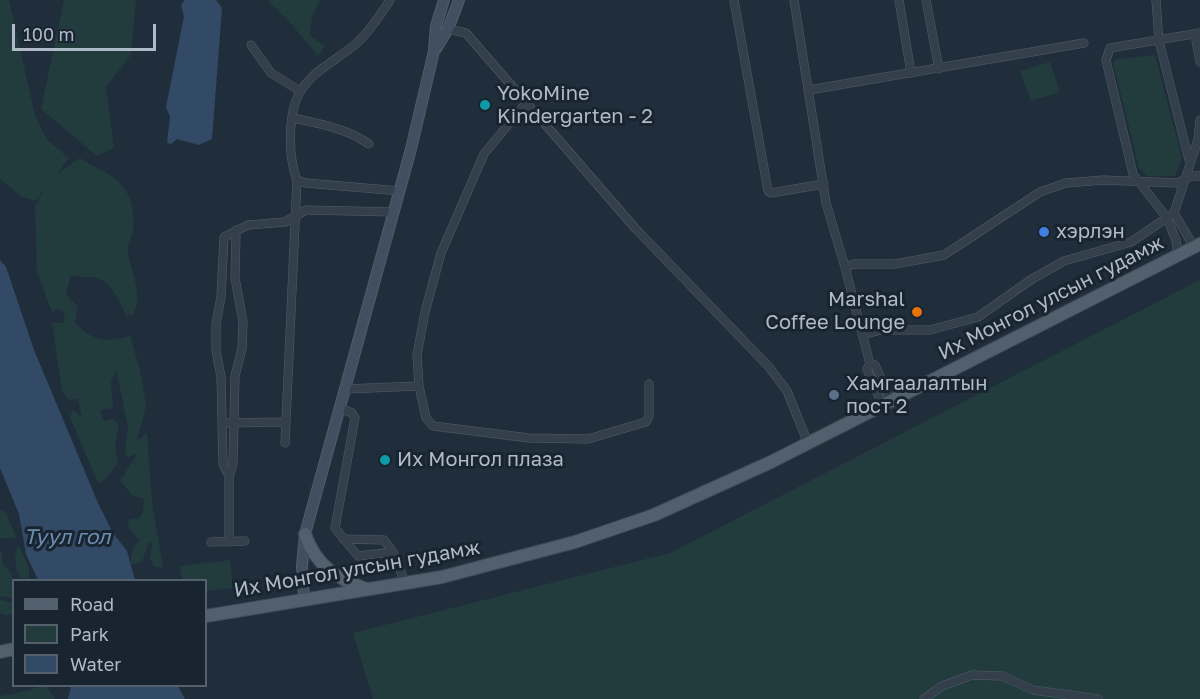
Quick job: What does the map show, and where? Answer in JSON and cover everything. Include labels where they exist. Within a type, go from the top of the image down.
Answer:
[{"type":"main road","name":"Их Монгол улсын гудамж","points":[[207,616],[406,585],[517,559],[617,528],[691,500],[1197,246]]},
{"type":"main road","points":[[305,534],[313,553],[326,569],[341,580],[370,591]]},
{"type":"street","points":[[285,443],[297,180],[291,163],[293,118],[300,91],[312,77],[359,40],[390,0]]},
{"type":"street","points":[[304,600],[302,566],[305,534],[400,191],[434,51],[436,26],[444,0]]},
{"type":"street","points":[[434,51],[448,29],[459,0]]},
{"type":"street","points":[[734,0],[768,191],[771,193],[824,184]]},
{"type":"street","points":[[794,0],[824,184],[870,364],[875,365],[886,402]]},
{"type":"street","points":[[898,0],[911,74]]},
{"type":"street","points":[[926,0],[939,69]]},
{"type":"street","points":[[1156,0],[1159,41],[1189,161]]},
{"type":"street","points":[[448,29],[465,33],[635,228],[769,367],[787,392],[808,443]]},
{"type":"street","points":[[1197,246],[1171,216],[1137,183],[1132,174],[1109,74],[1107,53],[1110,48],[1197,34],[1200,62]]},
{"type":"street","points":[[809,90],[1084,43]]},
{"type":"street","points":[[251,45],[271,73],[300,91]]},
{"type":"street","points":[[526,103],[484,154],[441,253],[419,344],[418,386],[426,418],[433,426],[529,438],[588,439],[646,422],[649,416],[649,384]]},
{"type":"street","points":[[293,118],[354,134],[369,144]]},
{"type":"street","points":[[1178,256],[1171,216],[1198,140],[1200,120]]},
{"type":"street","points":[[845,267],[854,264],[895,264],[944,255],[1040,192],[1066,183],[1103,180],[1137,183],[1183,182],[1189,177],[1200,176]]},
{"type":"street","points":[[297,180],[306,183],[400,191]]},
{"type":"street","points":[[229,476],[223,464],[221,377],[216,350],[216,324],[221,297],[222,240],[229,232],[248,225],[285,222],[306,210],[394,212]]},
{"type":"street","points":[[862,335],[881,330],[930,330],[978,317],[1032,279],[1064,261],[1089,251],[1125,244],[1171,216]]},
{"type":"street","points":[[230,542],[229,476],[233,464],[235,376],[242,349],[243,322],[235,278],[236,230]]},
{"type":"street","points":[[345,389],[418,386]]},
{"type":"street","points":[[340,408],[355,416],[334,523],[343,539],[360,556],[393,552]]},
{"type":"street","points":[[222,423],[285,422]]},
{"type":"street","points":[[343,539],[384,540],[393,552],[406,585]]},
{"type":"street","points":[[211,542],[245,541]]},
{"type":"street","points":[[924,699],[942,686],[972,675],[1002,676],[1034,690],[1098,699]]},
{"type":"green space","points":[[0,0],[9,0],[35,116],[47,140],[69,158],[57,174],[80,158],[118,180],[130,201],[134,226],[128,252],[137,291],[133,315],[126,316],[109,285],[98,278],[71,275],[66,294],[78,307],[75,323],[88,334],[107,340],[130,336],[140,370],[146,406],[137,441],[147,433],[152,503],[163,567],[154,567],[150,558],[152,544],[149,541],[142,562],[130,565],[133,547],[139,541],[128,527],[129,520],[139,518],[143,512],[144,499],[132,495],[120,481],[138,453],[129,457],[125,455],[128,426],[116,369],[111,382],[113,408],[100,410],[104,421],[113,419],[119,424],[115,445],[118,463],[105,480],[98,483],[70,417],[73,410],[82,418],[78,399],[69,400],[62,391],[52,323],[63,323],[65,313],[58,309],[52,312],[37,272],[35,206],[45,189],[35,201],[22,197],[0,179]]},
{"type":"green space","points":[[64,0],[136,0],[131,55],[106,87],[114,148],[97,156],[41,109]]},
{"type":"green space","points":[[267,0],[320,0],[312,16],[310,36],[325,46],[318,56],[289,21]]},
{"type":"green space","points":[[1155,55],[1182,158],[1175,176],[1147,176],[1139,168],[1113,63],[1116,59]]},
{"type":"green space","points":[[1050,62],[1060,92],[1031,101],[1020,71]]},
{"type":"green space","points":[[1200,280],[1200,699],[373,699],[353,633],[670,553]]},
{"type":"green space","points":[[0,509],[7,514],[16,538],[0,538]]},
{"type":"green space","points":[[18,544],[29,568],[29,579],[21,579],[17,572]]},
{"type":"green space","points":[[0,551],[2,552],[2,564],[12,574],[12,579],[12,598],[0,596]]},
{"type":"green space","points":[[230,560],[233,588],[207,591],[207,579],[182,579],[180,566]]},
{"type":"green space","points":[[0,600],[12,603],[12,613],[7,615],[0,613]]},
{"type":"green space","points":[[47,687],[55,699],[0,699],[0,696]]},
{"type":"water","points":[[185,0],[216,0],[222,8],[212,139],[199,145],[177,139],[171,144],[167,143],[170,117],[166,107],[184,16],[181,5]]},
{"type":"water","name":"Туул гол","points":[[0,260],[6,267],[34,350],[98,503],[113,533],[127,551],[135,579],[38,579],[26,554],[19,514],[0,468]]},
{"type":"water","points":[[71,687],[179,687],[185,699],[68,699]]},
{"type":"place","name":"YokoMine Kindergarten - 2","points":[[485,105]]},
{"type":"place","name":"хэрлэн","points":[[1044,232]]},
{"type":"place","name":"Marshal Coffee Lounge","points":[[917,312]]},
{"type":"place","name":"Хамгаалалтын пост 2","points":[[834,395]]},
{"type":"place","name":"Их Монгол плаза","points":[[385,460]]}]
